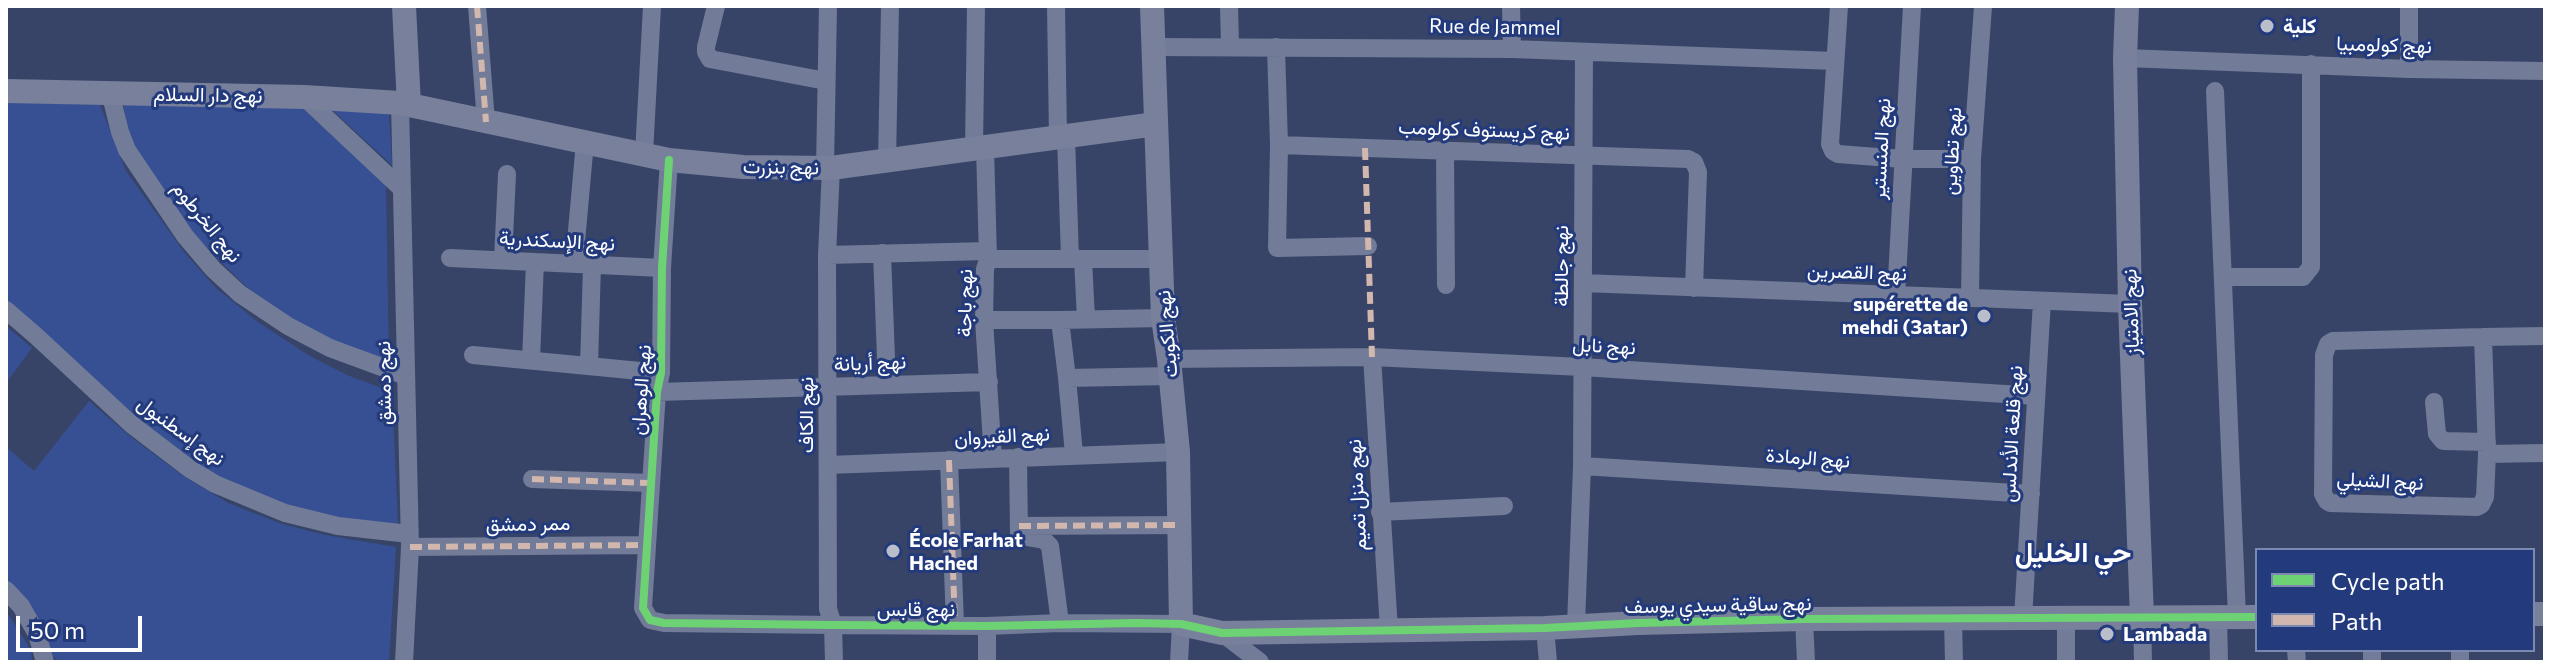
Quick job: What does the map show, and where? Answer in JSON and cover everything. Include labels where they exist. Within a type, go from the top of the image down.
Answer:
[{"type":"street","points":[[404,6],[404,104]]},
{"type":"street","points":[[477,6],[486,122]]},
{"type":"street","points":[[644,154],[652,6]]},
{"type":"street","points":[[716,6],[706,47],[710,59],[826,81]]},
{"type":"street","name":"نهج الكاف","points":[[828,6],[828,609],[833,625],[834,662]]},
{"type":"street","points":[[887,162],[890,6]]},
{"type":"street","name":"نهج باجة","points":[[976,6],[980,148],[988,255],[984,320],[993,459]]},
{"type":"street","points":[[1056,6],[1062,137],[1086,319]]},
{"type":"street","name":"نهج الكويت","points":[[1152,6],[1163,318],[1178,452],[1179,662]]},
{"type":"street","points":[[1229,6],[1230,46]]},
{"type":"street","points":[[1511,6],[1512,49]]},
{"type":"street","points":[[1839,6],[1830,144],[1833,151],[1838,154],[1903,159],[1972,159]]},
{"type":"street","name":"نهج المنستير","points":[[1896,296],[1912,6]]},
{"type":"street","name":"نهج تطاوين","points":[[1970,298],[1972,159],[1983,6]]},
{"type":"street","name":"نهج الامتياز","points":[[2127,6],[2125,58],[2130,304],[2142,618]]},
{"type":"street","points":[[2409,6],[2409,69]]},
{"type":"street","name":"Rue de Jammel","points":[[1153,47],[1512,49],[1835,61]]},
{"type":"street","points":[[1276,47],[1279,145],[1277,248],[1368,246]]},
{"type":"street","name":"نهج جالطة","points":[[1576,625],[1582,466],[1584,52]]},
{"type":"street","name":"نهج كولومبيا","points":[[2125,58],[2545,71]]},
{"type":"street","points":[[2223,277],[2303,277],[2311,267],[2311,64]]},
{"type":"street","name":"نهج دار السلام","points":[[6,91],[304,97],[404,104]]},
{"type":"street","points":[[2215,91],[2237,617],[2219,662]]},
{"type":"street","name":"نهج الخرطوم","points":[[110,92],[123,141],[143,175],[185,236],[240,294],[288,326],[330,348],[406,376]]},
{"type":"street","points":[[304,97],[402,189]]},
{"type":"street","name":"نهج بنزرت","points":[[404,104],[669,160],[743,167],[828,168],[887,162],[1156,124]]},
{"type":"street","name":"نهج دمشق","points":[[404,104],[402,189],[410,541],[404,662]]},
{"type":"street","points":[[585,142],[583,264],[589,366]]},
{"type":"street","name":"نهج كريستوف كولومب","points":[[1279,145],[1688,159],[1694,162],[1698,172],[1694,288]]},
{"type":"street","points":[[1445,151],[1446,285]]},
{"type":"street","name":"نهج الوهران","points":[[650,620],[643,608],[657,392],[661,373],[662,268],[669,160]]},
{"type":"street","points":[[503,260],[507,174]]},
{"type":"street","points":[[827,255],[882,253],[1161,259]]},
{"type":"street","points":[[882,253],[887,384]]},
{"type":"street","name":"نهج الإسكندرية","points":[[450,258],[662,268]]},
{"type":"street","points":[[531,360],[535,262]]},
{"type":"street","name":"نهج القصرين","points":[[1583,283],[2130,304]]},
{"type":"street","name":"نهج قلعة الأندلس","points":[[2023,618],[2042,301]]},
{"type":"street","name":"نهج إسطنبول","points":[[6,310],[131,424],[215,484],[285,513],[410,541]]},
{"type":"street","points":[[984,320],[1163,318]]},
{"type":"street","points":[[1060,320],[1074,454]]},
{"type":"street","name":"نهج الشيلي","points":[[2483,337],[2487,448],[2485,497],[2477,507],[2330,503],[2323,494],[2324,355],[2328,344],[2333,341],[2483,337],[2545,336]]},
{"type":"street","points":[[473,355],[661,373]]},
{"type":"street","name":"نهج نابل","points":[[1067,378],[1170,368],[1372,357],[2036,396]]},
{"type":"street","name":"نهج منزل تميم","points":[[1372,357],[1389,630]]},
{"type":"street","name":"نهج أريانة","points":[[657,392],[989,382]]},
{"type":"street","points":[[2434,402],[2437,434],[2443,441],[2545,453]]},
{"type":"street","name":"نهج القيروان","points":[[828,465],[1178,452]]},
{"type":"street","points":[[1018,457],[1019,533],[1044,540],[1050,546],[1060,623]]},
{"type":"street","points":[[949,460],[955,625]]},
{"type":"street","name":"نهج الرمادة","points":[[1582,466],[2031,494]]},
{"type":"street","points":[[532,479],[651,483]]},
{"type":"street","points":[[1380,512],[1504,506]]},
{"type":"street","points":[[1019,526],[1179,525]]},
{"type":"street","name":"ممر دمشق","points":[[410,541],[647,545]]},
{"type":"street","points":[[6,590],[21,606],[37,634],[45,662]]},
{"type":"street","name":"نهج ساقية سيدي يوسف","points":[[1181,624],[1222,633],[1545,628],[1804,619],[2237,617]]},
{"type":"street","points":[[2066,618],[2066,662]]},
{"type":"street","points":[[2142,618],[2143,662]]},
{"type":"street","points":[[1804,619],[1806,662]]},
{"type":"street","points":[[1953,619],[1954,662]]},
{"type":"street","name":"نهج قابس","points":[[650,620],[664,623],[833,625],[1181,624]]},
{"type":"street","points":[[987,626],[987,662]]},
{"type":"street","points":[[1545,628],[1548,662]]},
{"type":"street","points":[[1222,633],[1260,662]]},
{"type":"shaded area","points":[[6,102],[100,105],[126,171],[184,252],[216,288],[258,322],[308,355],[347,375],[392,392],[398,524],[390,529],[276,503],[210,473],[156,437],[6,308]]},
{"type":"shaded area","points":[[123,102],[299,105],[386,185],[389,365],[318,337],[256,296],[200,242],[158,188],[132,141]]},
{"type":"shaded area","points":[[332,110],[389,114],[392,165]]},
{"type":"shaded area","points":[[6,326],[32,348],[6,383]]},
{"type":"shaded area","points":[[89,401],[182,475],[228,503],[282,524],[396,547],[389,662],[59,662],[6,582],[6,447],[34,471]]},
{"type":"shaded area","points":[[6,611],[31,650],[32,662],[6,662]]},
{"type":"marked path","points":[[477,6],[486,122]]},
{"type":"marked path","points":[[1365,148],[1372,357]]},
{"type":"marked path","points":[[949,460],[955,625]]},
{"type":"marked path","points":[[532,479],[651,483]]},
{"type":"marked path","points":[[1019,526],[1179,525]]},
{"type":"marked path","points":[[410,547],[647,545]]},
{"type":"cycle path","points":[[669,160],[662,268],[661,373],[657,392],[643,608],[650,620],[664,623],[833,625],[1181,624],[1222,633],[1545,628],[1804,619],[2255,617]]},
{"type":"place","name":"كلية","points":[[2267,26]]},
{"type":"place","name":"supérette de mehdi (3atar)","points":[[1984,316]]},
{"type":"place","name":"École Farhat Hached","points":[[893,551]]},
{"type":"place","name":"Lambada","points":[[2107,634]]},
{"type":"district","name":"حي الخليل","points":[[2073,553]]}]
